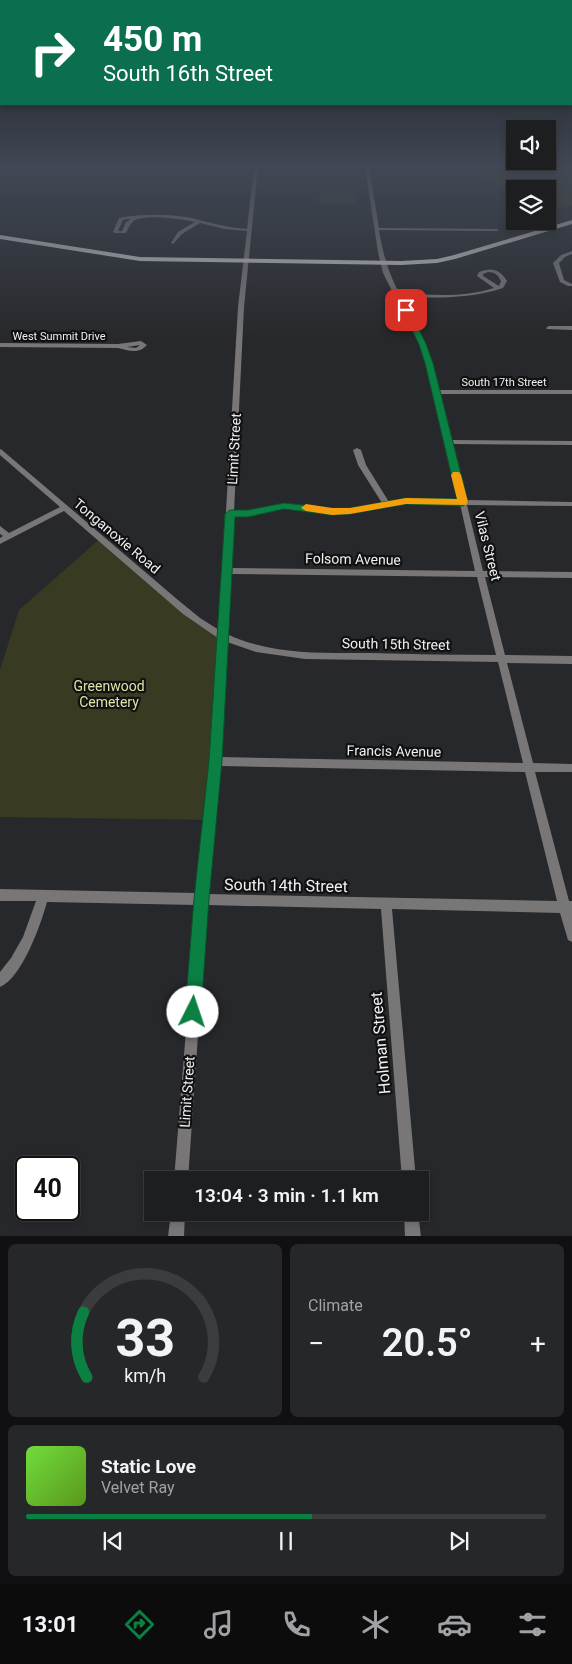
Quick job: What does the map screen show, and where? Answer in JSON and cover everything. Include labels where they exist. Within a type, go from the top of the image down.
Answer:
[{"type":"main road","points":[[0,237],[122,257],[168,261],[419,263],[455,257],[563,225]]},
{"type":"street","points":[[173,243],[175,237],[194,225]]},
{"type":"street","points":[[209,225],[224,229],[249,229]]},
{"type":"street","name":"Limit Street","points":[[181,1171],[202,899],[216,761],[241,307],[249,225]]},
{"type":"street","name":"Vilas Street","points":[[376,225],[383,263],[422,344],[437,392],[480,574],[529,767],[568,907],[572,936]]},
{"type":"street","points":[[377,229],[498,230]]},
{"type":"street","points":[[570,285],[562,281],[556,263],[563,256],[572,252]]},
{"type":"street","points":[[397,295],[464,296],[498,288],[504,284],[500,273],[488,270],[480,274],[489,284],[498,288]]},
{"type":"street","points":[[549,328],[572,328]]},
{"type":"street","name":"West Summit Drive","points":[[0,345],[118,346]]},
{"type":"street","name":"South 17th Street","points":[[437,392],[572,392]]},
{"type":"street","points":[[448,442],[572,443]]},
{"type":"street","points":[[357,450],[359,464],[376,484],[386,503]]},
{"type":"street","name":"Tonganoxie Road","points":[[0,451],[183,609],[222,636]]},
{"type":"street","points":[[230,514],[248,513],[284,506],[332,512],[350,511],[386,503],[406,501],[572,504]]},
{"type":"street","points":[[0,529],[4,539],[64,508]]},
{"type":"street","name":"Folsom Avenue","points":[[226,571],[572,575]]},
{"type":"street","name":"South 15th Street","points":[[222,636],[281,654],[572,660]]},
{"type":"street","name":"Francis Avenue","points":[[216,761],[572,768]]},
{"type":"street","name":"South 14th Street","points":[[0,896],[568,907]]},
{"type":"street","points":[[0,981],[22,950],[37,921],[43,896]]},
{"type":"street","name":"Holman Street","points":[[386,903],[408,1171]]},
{"type":"street","points":[[176,1236],[177,1221]]},
{"type":"street","points":[[413,1221],[414,1236]]},
{"type":"green space","name":"Greenwood Cemetery","points":[[101,538],[222,636],[210,820],[0,817],[0,670],[19,610]]},
{"type":"slow traffic","points":[[306,508],[332,512],[350,511],[386,503],[406,501],[463,502],[456,475]]},
{"type":"route","points":[[193,1012],[216,761],[230,514],[248,513],[284,506],[332,512],[350,511],[386,503],[406,501],[463,502],[429,363],[406,310]]}]
